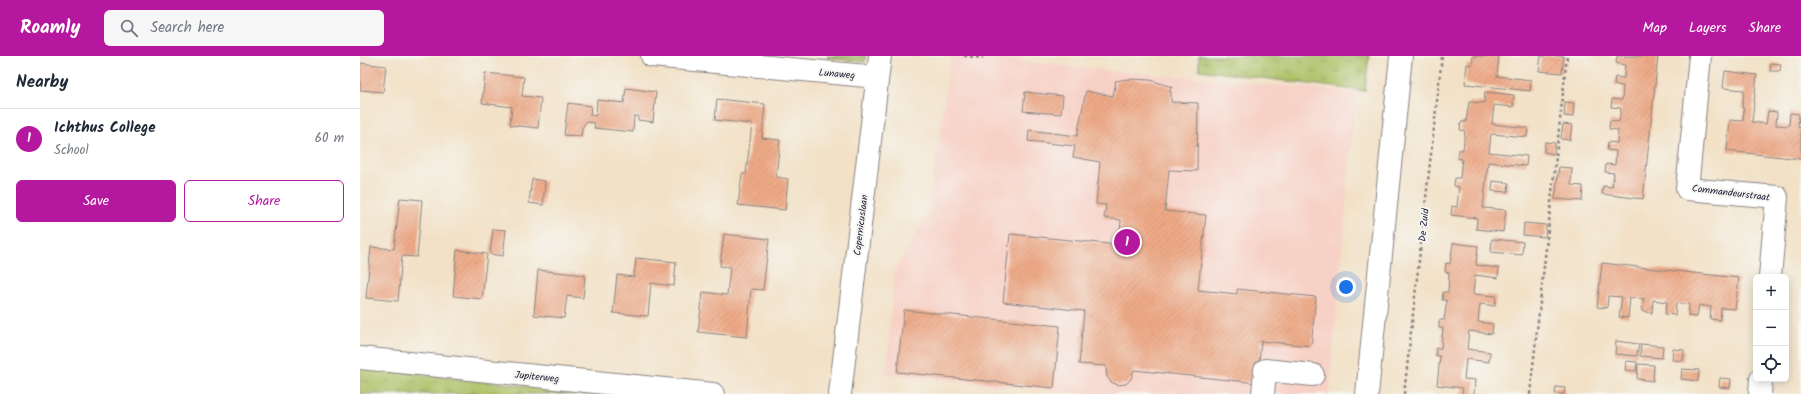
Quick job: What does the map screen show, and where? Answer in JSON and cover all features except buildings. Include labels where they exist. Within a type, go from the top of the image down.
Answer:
[{"type":"street","name":"Lunaweg","points":[[652,56],[879,67]]},
{"type":"street","points":[[1367,394],[1401,56]]},
{"type":"street","name":"Commandeurstraat","points":[[1700,56],[1687,189],[1777,197],[1770,274]]},
{"type":"street","name":"Copernicuslaan","points":[[840,394],[879,67]]},
{"type":"street","name":"Jupiterweg","points":[[360,358],[622,389],[713,394]]},
{"type":"street","points":[[1263,394],[1265,370],[1313,375]]},
{"type":"street","points":[[1760,394],[1761,382]]},
{"type":"path","points":[[964,56],[983,58]]},
{"type":"path","name":"De Zuid","points":[[1404,394],[1442,56]]},
{"type":"path","points":[[1530,394],[1567,56]]},
{"type":"shaded area","points":[[951,56],[973,56],[1103,70],[1356,92],[1329,394],[1093,394],[886,375],[894,271],[928,213]]},
{"type":"green space","points":[[827,56],[866,56],[865,62],[827,58]]},
{"type":"green space","points":[[1199,56],[1369,56],[1365,91],[1199,70]]},
{"type":"green space","points":[[363,368],[598,394],[360,394],[360,371]]},
{"type":"place","name":"Ichthus College","points":[[1127,242]]}]
